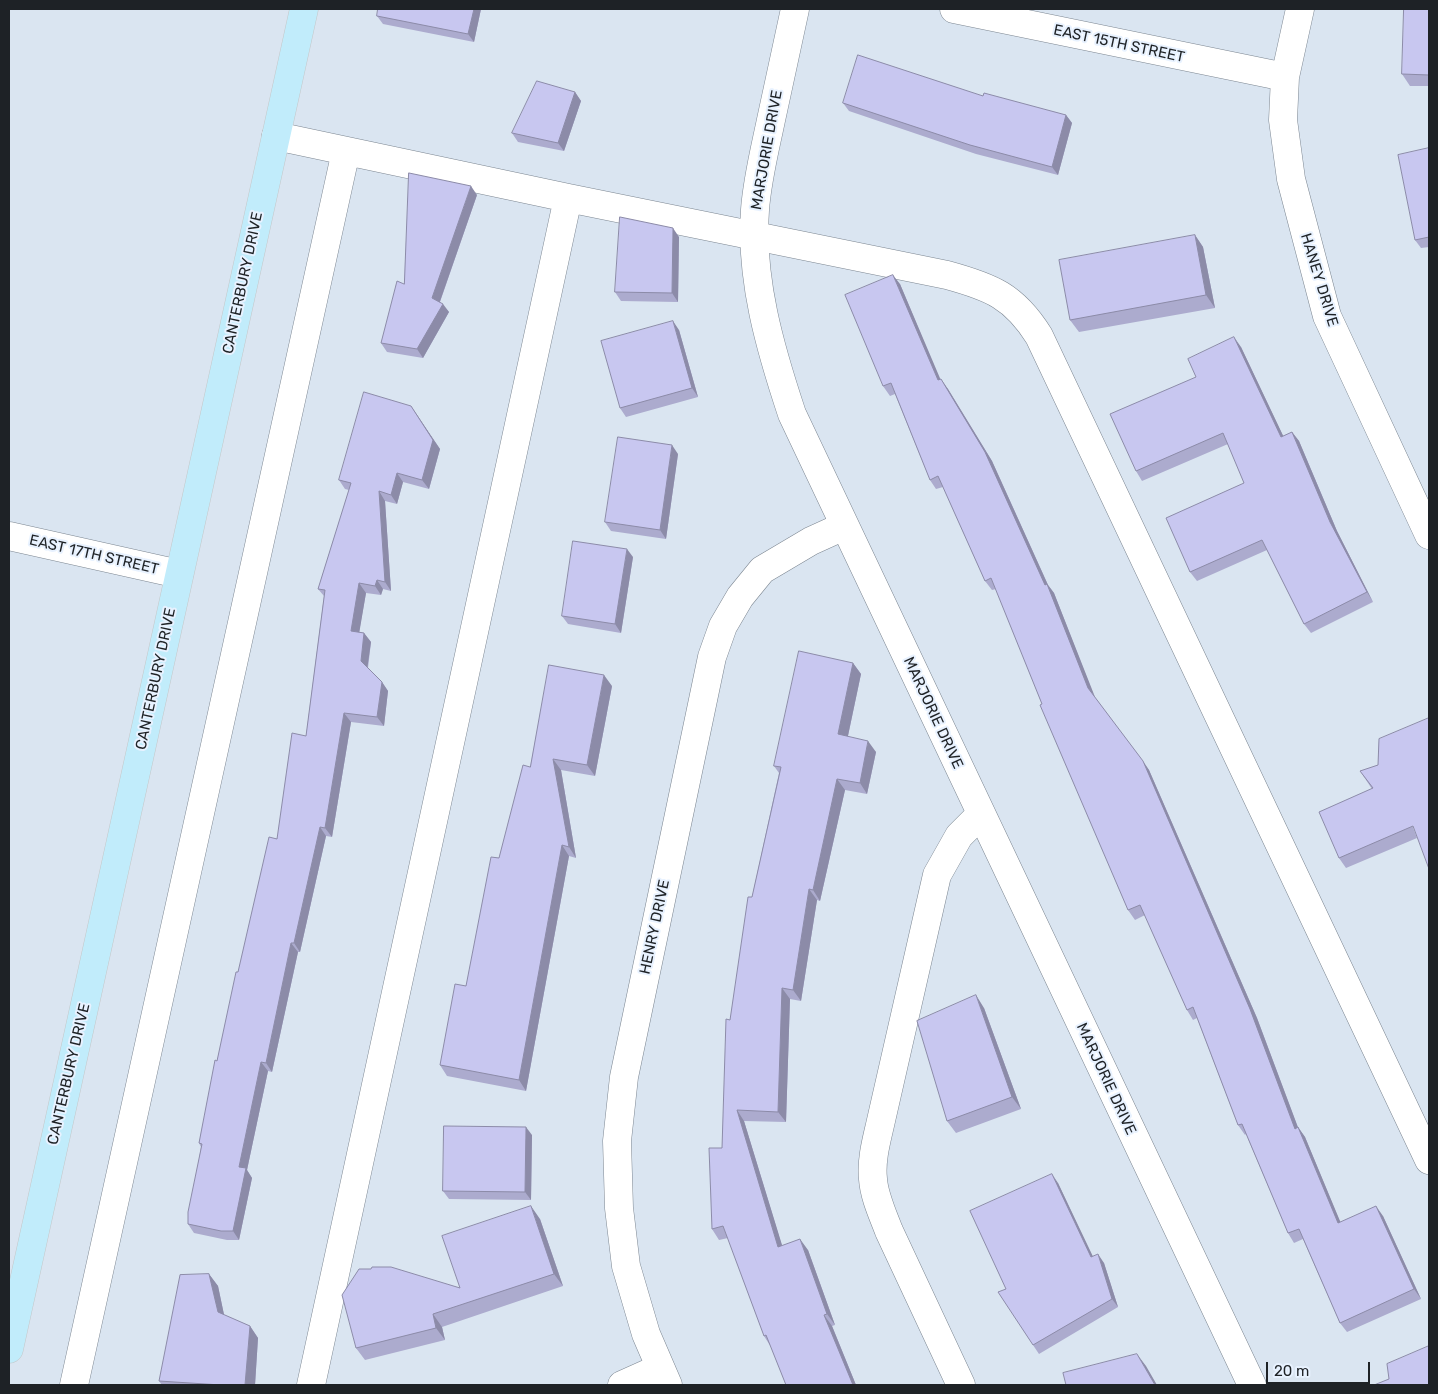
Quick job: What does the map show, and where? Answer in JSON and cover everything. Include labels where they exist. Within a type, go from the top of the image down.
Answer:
[{"type":"main road","name":"CANTERBURY DRIVE","points":[[9,1348],[304,9]]},
{"type":"street","name":"MARJORIE DRIVE","points":[[795,9],[755,209],[755,236],[760,294],[774,358],[792,414],[1252,1385]]},
{"type":"street","name":"EAST 15TH STREET","points":[[954,9],[1285,77]]},
{"type":"street","name":"HANEY DRIVE","points":[[1300,9],[1285,77],[1283,120],[1290,179],[1327,316],[1429,535]]},
{"type":"street","points":[[276,136],[973,282],[993,290],[1010,301],[1028,319],[1043,345],[1429,1160]]},
{"type":"street","points":[[74,1385],[346,151]]},
{"type":"street","points":[[311,1385],[568,198]]},
{"type":"street","name":"HENRY DRIVE","points":[[664,1377],[646,1334],[626,1266],[619,1208],[618,1141],[624,1077],[712,657],[723,626],[740,597],[762,570],[811,541],[844,526]]},
{"type":"street","name":"EAST 17TH STREET","points":[[9,536],[179,574]]},
{"type":"street","points":[[961,1385],[889,1231],[873,1179],[874,1151],[937,875],[959,836],[981,814]]},
{"type":"street","points":[[622,1385],[664,1377]]},
{"type":"building","points":[[378,9],[474,9],[468,34],[377,16]]},
{"type":"building","points":[[1404,9],[1429,9],[1429,75],[1402,74]]},
{"type":"building","points":[[858,55],[983,96],[984,93],[1066,115],[1052,167],[970,145],[843,103]]},
{"type":"building","points":[[537,81],[575,92],[558,143],[512,133]]},
{"type":"building","points":[[1429,148],[1429,237],[1415,240],[1398,155]]},
{"type":"building","points":[[409,173],[471,186],[432,298],[443,304],[417,349],[381,343],[397,281],[404,284]]},
{"type":"building","points":[[620,217],[673,228],[672,293],[615,292]]},
{"type":"building","points":[[1195,235],[1206,295],[1070,320],[1059,260]]},
{"type":"building","points":[[893,275],[938,380],[941,379],[985,452],[1045,585],[1047,584],[1088,688],[1143,761],[1250,1009],[1295,1129],[1298,1127],[1338,1223],[1376,1206],[1414,1289],[1340,1323],[1299,1229],[1288,1233],[1242,1124],[1238,1125],[1193,1007],[1187,1010],[1140,905],[1128,910],[1040,705],[1042,704],[991,578],[985,581],[938,476],[930,480],[891,383],[883,386],[845,295]]},
{"type":"building","points":[[673,321],[692,388],[620,408],[601,341]]},
{"type":"building","points":[[1234,337],[1281,437],[1292,432],[1330,522],[1367,592],[1304,624],[1262,540],[1190,572],[1166,518],[1244,483],[1223,433],[1136,471],[1110,414],[1196,377],[1188,359]]},
{"type":"building","points":[[364,392],[411,406],[433,440],[422,480],[397,473],[391,495],[379,491],[385,582],[377,580],[375,586],[359,583],[351,631],[364,633],[361,661],[382,682],[377,717],[344,713],[325,828],[320,827],[294,943],[291,943],[266,1063],[261,1062],[239,1167],[246,1168],[233,1231],[221,1231],[188,1224],[188,1212],[202,1144],[199,1143],[215,1060],[217,1061],[236,972],[238,972],[269,837],[277,839],[292,733],[306,736],[325,590],[318,589],[351,483],[339,480]]},
{"type":"building","points":[[618,437],[672,445],[660,530],[605,522]]},
{"type":"building","points":[[573,541],[627,549],[615,624],[562,616]]},
{"type":"building","points":[[799,651],[853,663],[838,734],[868,741],[860,783],[837,779],[813,890],[809,889],[793,990],[782,988],[778,1112],[737,1110],[778,1247],[800,1239],[827,1314],[824,1315],[853,1385],[786,1385],[766,1335],[764,1336],[723,1226],[712,1229],[709,1148],[722,1148],[726,1019],[730,1020],[748,897],[752,897],[781,767],[774,766]]},
{"type":"building","points":[[549,665],[604,675],[587,765],[553,759],[569,847],[562,845],[519,1080],[440,1065],[455,984],[466,986],[491,857],[499,858],[523,765],[530,767]]},
{"type":"building","points":[[1429,718],[1429,869],[1413,826],[1339,858],[1319,812],[1373,788],[1360,771],[1378,765],[1379,739]]},
{"type":"building","points":[[976,995],[1012,1097],[947,1121],[917,1021]]},
{"type":"building","points":[[444,1126],[526,1127],[525,1192],[443,1191]]},
{"type":"building","points":[[1052,1174],[1091,1257],[1098,1254],[1112,1299],[1033,1345],[998,1292],[1006,1289],[970,1211]]},
{"type":"building","points":[[531,1206],[554,1274],[433,1314],[436,1328],[356,1348],[342,1295],[359,1269],[391,1267],[460,1288],[442,1236]]},
{"type":"building","points":[[209,1274],[218,1312],[250,1326],[245,1385],[159,1381],[180,1275]]},
{"type":"building","points":[[1429,1346],[1429,1385],[1374,1385],[1389,1379],[1387,1364]]},
{"type":"building","points":[[1137,1354],[1155,1385],[1066,1385],[1063,1373]]}]
